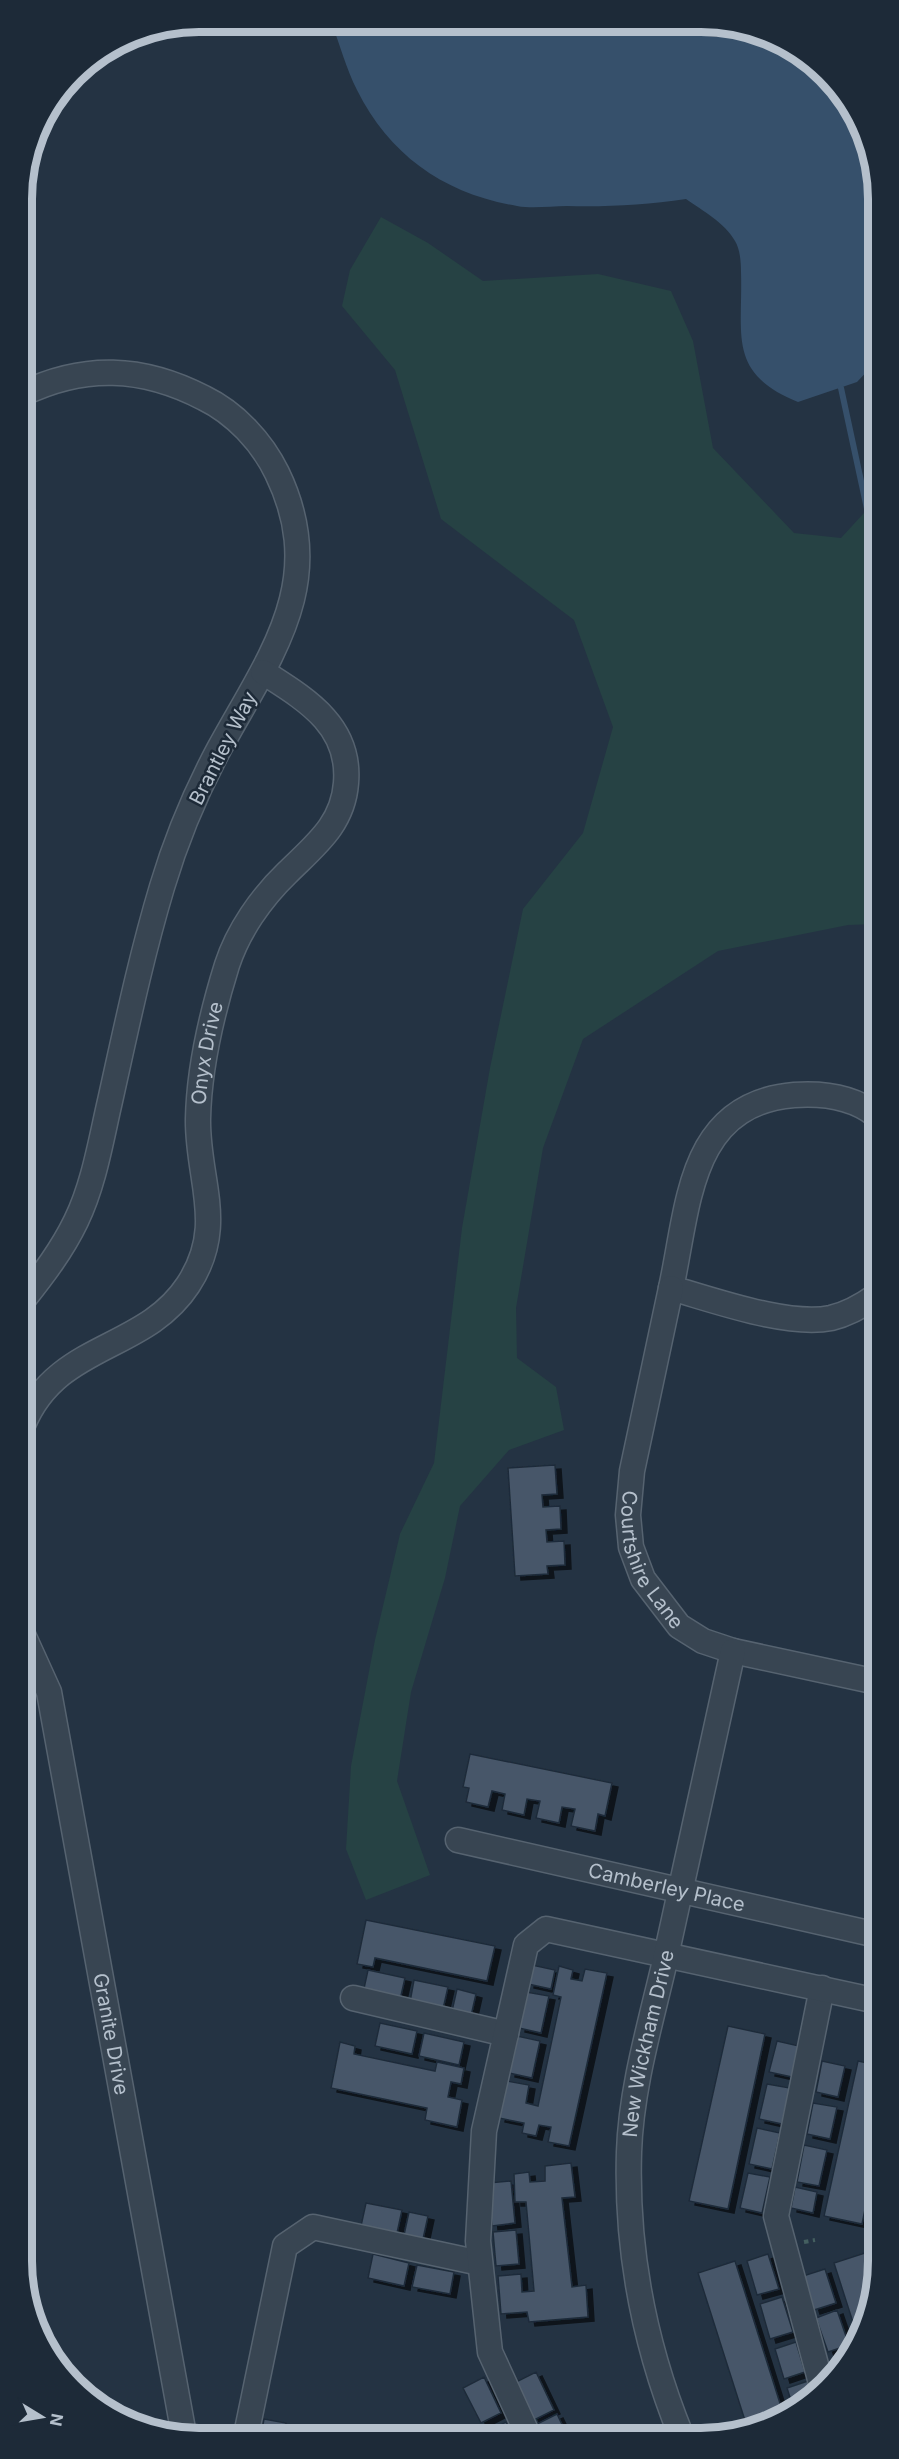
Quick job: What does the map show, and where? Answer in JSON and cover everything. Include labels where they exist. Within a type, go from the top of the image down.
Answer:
[{"type":"street","name":"Brantley Way","points":[[32,389],[50,381],[85,374],[117,372],[158,378],[219,405],[270,457],[286,490],[296,538],[298,561],[293,600],[281,637],[218,751],[186,820],[163,884],[144,950],[93,1173],[77,1219],[54,1260],[32,1288]]},
{"type":"street","name":"Onyx Drive","points":[[32,1408],[48,1384],[84,1357],[142,1328],[160,1316],[187,1286],[197,1270],[209,1222],[209,1200],[198,1123],[199,1099],[203,1068],[228,962],[251,916],[267,895],[328,833],[340,810],[346,783],[342,750],[330,723],[311,703],[263,672]]},
{"type":"street","name":"Courtshire Lane","points":[[867,1680],[733,1651],[703,1641],[679,1626],[643,1579],[631,1547],[628,1515],[632,1472],[694,1181],[705,1148],[723,1124],[747,1107],[777,1097],[810,1094],[837,1097],[868,1108]]},
{"type":"street","points":[[671,1288],[763,1313],[803,1319],[830,1318],[859,1308],[867,1302]]},
{"type":"street","name":"New Wickham Drive","points":[[679,2428],[661,2383],[637,2283],[628,2184],[633,2111],[733,1651]]},
{"type":"street","name":"Granite Drive","points":[[32,1655],[49,1692],[182,2426]]},
{"type":"street","name":"Camberley Place","points":[[458,1840],[867,1933]]},
{"type":"street","points":[[525,2428],[490,2352],[478,2241],[484,2131],[526,1945],[546,1929],[666,1953],[867,1999]]},
{"type":"street","points":[[819,2378],[776,2216],[822,1988]]},
{"type":"street","points":[[353,1998],[506,2034]]},
{"type":"street","points":[[247,2428],[285,2246],[313,2227],[480,2264]]},
{"type":"green space","points":[[381,217],[428,243],[483,281],[598,274],[671,291],[693,341],[713,448],[794,533],[841,538],[868,509],[868,924],[848,925],[718,951],[583,1039],[543,1148],[516,1308],[517,1358],[556,1387],[564,1430],[509,1450],[460,1506],[445,1578],[411,1692],[397,1781],[430,1875],[366,1900],[346,1849],[351,1766],[375,1640],[400,1534],[434,1463],[462,1228],[490,1068],[523,909],[583,833],[613,727],[574,620],[441,519],[395,370],[342,306],[350,270]]},
{"type":"water","points":[[334,32],[690,32],[704,36],[741,37],[754,40],[793,60],[819,80],[833,97],[845,115],[859,145],[868,199],[868,370],[857,382],[798,402],[775,391],[759,378],[749,365],[744,350],[741,334],[740,256],[735,241],[720,223],[686,199],[626,205],[523,207],[466,192],[422,168],[403,153],[370,113],[346,65]]},
{"type":"building","points":[[555,1465],[557,1494],[542,1495],[543,1507],[560,1506],[561,1529],[546,1530],[547,1542],[564,1541],[565,1565],[547,1566],[548,1574],[515,1576],[508,1468]]},
{"type":"building","points":[[470,1754],[612,1783],[605,1816],[598,1814],[595,1831],[571,1826],[575,1809],[562,1807],[559,1823],[536,1818],[540,1801],[527,1799],[524,1815],[502,1810],[505,1794],[492,1791],[488,1807],[466,1802],[469,1788],[463,1787]]},
{"type":"building","points":[[366,1920],[495,1946],[487,1981],[375,1958],[373,1967],[357,1964]]},
{"type":"building","points":[[532,1965],[555,1970],[551,1989],[528,1984]]},
{"type":"building","points":[[559,1966],[573,1970],[571,1979],[582,1981],[585,1969],[607,1973],[569,2146],[548,2142],[551,2127],[539,2125],[536,2136],[522,2133],[524,2123],[499,2118],[507,2081],[529,2085],[526,2103],[538,2106],[561,1997],[553,1995]]},
{"type":"building","points":[[368,1970],[405,1978],[400,2000],[363,1993]]},
{"type":"building","points":[[414,1980],[448,1987],[443,2009],[410,2002]]},
{"type":"building","points":[[457,1989],[476,1994],[471,2016],[452,2011]]},
{"type":"building","points":[[526,1992],[549,1996],[541,2033],[519,2028]]},
{"type":"building","points":[[380,2023],[417,2031],[412,2054],[375,2046]]},
{"type":"building","points":[[728,2026],[765,2034],[728,2209],[689,2201]]},
{"type":"building","points":[[424,2033],[464,2042],[459,2065],[419,2056]]},
{"type":"building","points":[[517,2036],[540,2041],[532,2078],[509,2073]]},
{"type":"building","points":[[777,2041],[799,2046],[792,2077],[769,2072]]},
{"type":"building","points":[[340,2042],[355,2046],[354,2054],[435,2071],[437,2062],[464,2068],[461,2084],[451,2082],[448,2097],[462,2100],[457,2127],[425,2120],[427,2108],[331,2088]]},
{"type":"building","points":[[822,2061],[845,2066],[838,2097],[816,2092]]},
{"type":"building","points":[[858,2061],[867,2063],[867,2200],[862,2224],[824,2216]]},
{"type":"building","points":[[767,2084],[790,2088],[782,2124],[759,2119]]},
{"type":"building","points":[[813,2103],[837,2107],[830,2139],[807,2134]]},
{"type":"building","points":[[757,2128],[780,2133],[772,2169],[749,2164]]},
{"type":"building","points":[[804,2145],[827,2150],[819,2186],[797,2182]]},
{"type":"building","points":[[571,2163],[575,2197],[562,2198],[572,2287],[586,2285],[588,2317],[529,2322],[527,2312],[501,2314],[498,2276],[521,2274],[522,2292],[534,2291],[526,2202],[515,2202],[514,2174],[529,2172],[530,2182],[545,2181],[545,2166]]},
{"type":"building","points":[[748,2173],[770,2177],[762,2213],[740,2208]]},
{"type":"building","points":[[511,2181],[515,2223],[492,2226],[488,2183]]},
{"type":"building","points":[[795,2187],[817,2192],[813,2213],[791,2208]]},
{"type":"building","points":[[366,2203],[402,2210],[397,2233],[361,2226]]},
{"type":"building","points":[[409,2212],[428,2216],[423,2239],[404,2235]]},
{"type":"building","points":[[516,2230],[519,2264],[496,2266],[493,2232]]},
{"type":"building","points":[[867,2252],[864,2293],[854,2326],[834,2263]]},
{"type":"building","points":[[373,2254],[409,2263],[404,2286],[368,2278]]},
{"type":"building","points":[[768,2254],[779,2289],[757,2295],[747,2261]]},
{"type":"building","points":[[735,2261],[781,2407],[745,2421],[698,2273]]},
{"type":"building","points":[[417,2265],[454,2272],[450,2294],[412,2287]]},
{"type":"building","points":[[825,2269],[836,2303],[814,2310],[803,2276]]},
{"type":"building","points":[[782,2297],[793,2332],[770,2339],[760,2304]]},
{"type":"building","points":[[837,2310],[847,2340],[843,2347],[828,2352],[816,2318]]},
{"type":"building","points":[[796,2342],[805,2372],[784,2379],[775,2349]]},
{"type":"building","points":[[536,2372],[554,2410],[534,2420],[516,2382]]},
{"type":"building","points":[[484,2377],[501,2413],[481,2423],[463,2388]]},
{"type":"building","points":[[808,2381],[810,2387],[791,2400],[787,2388]]},
{"type":"building","points":[[557,2414],[564,2428],[539,2428],[537,2424]]},
{"type":"building","points":[[264,2419],[286,2423],[285,2428],[262,2428]]},
{"type":"building","points":[[506,2422],[509,2428],[494,2428]]},
{"type":"waterway","points":[[841,388],[868,513]]}]
